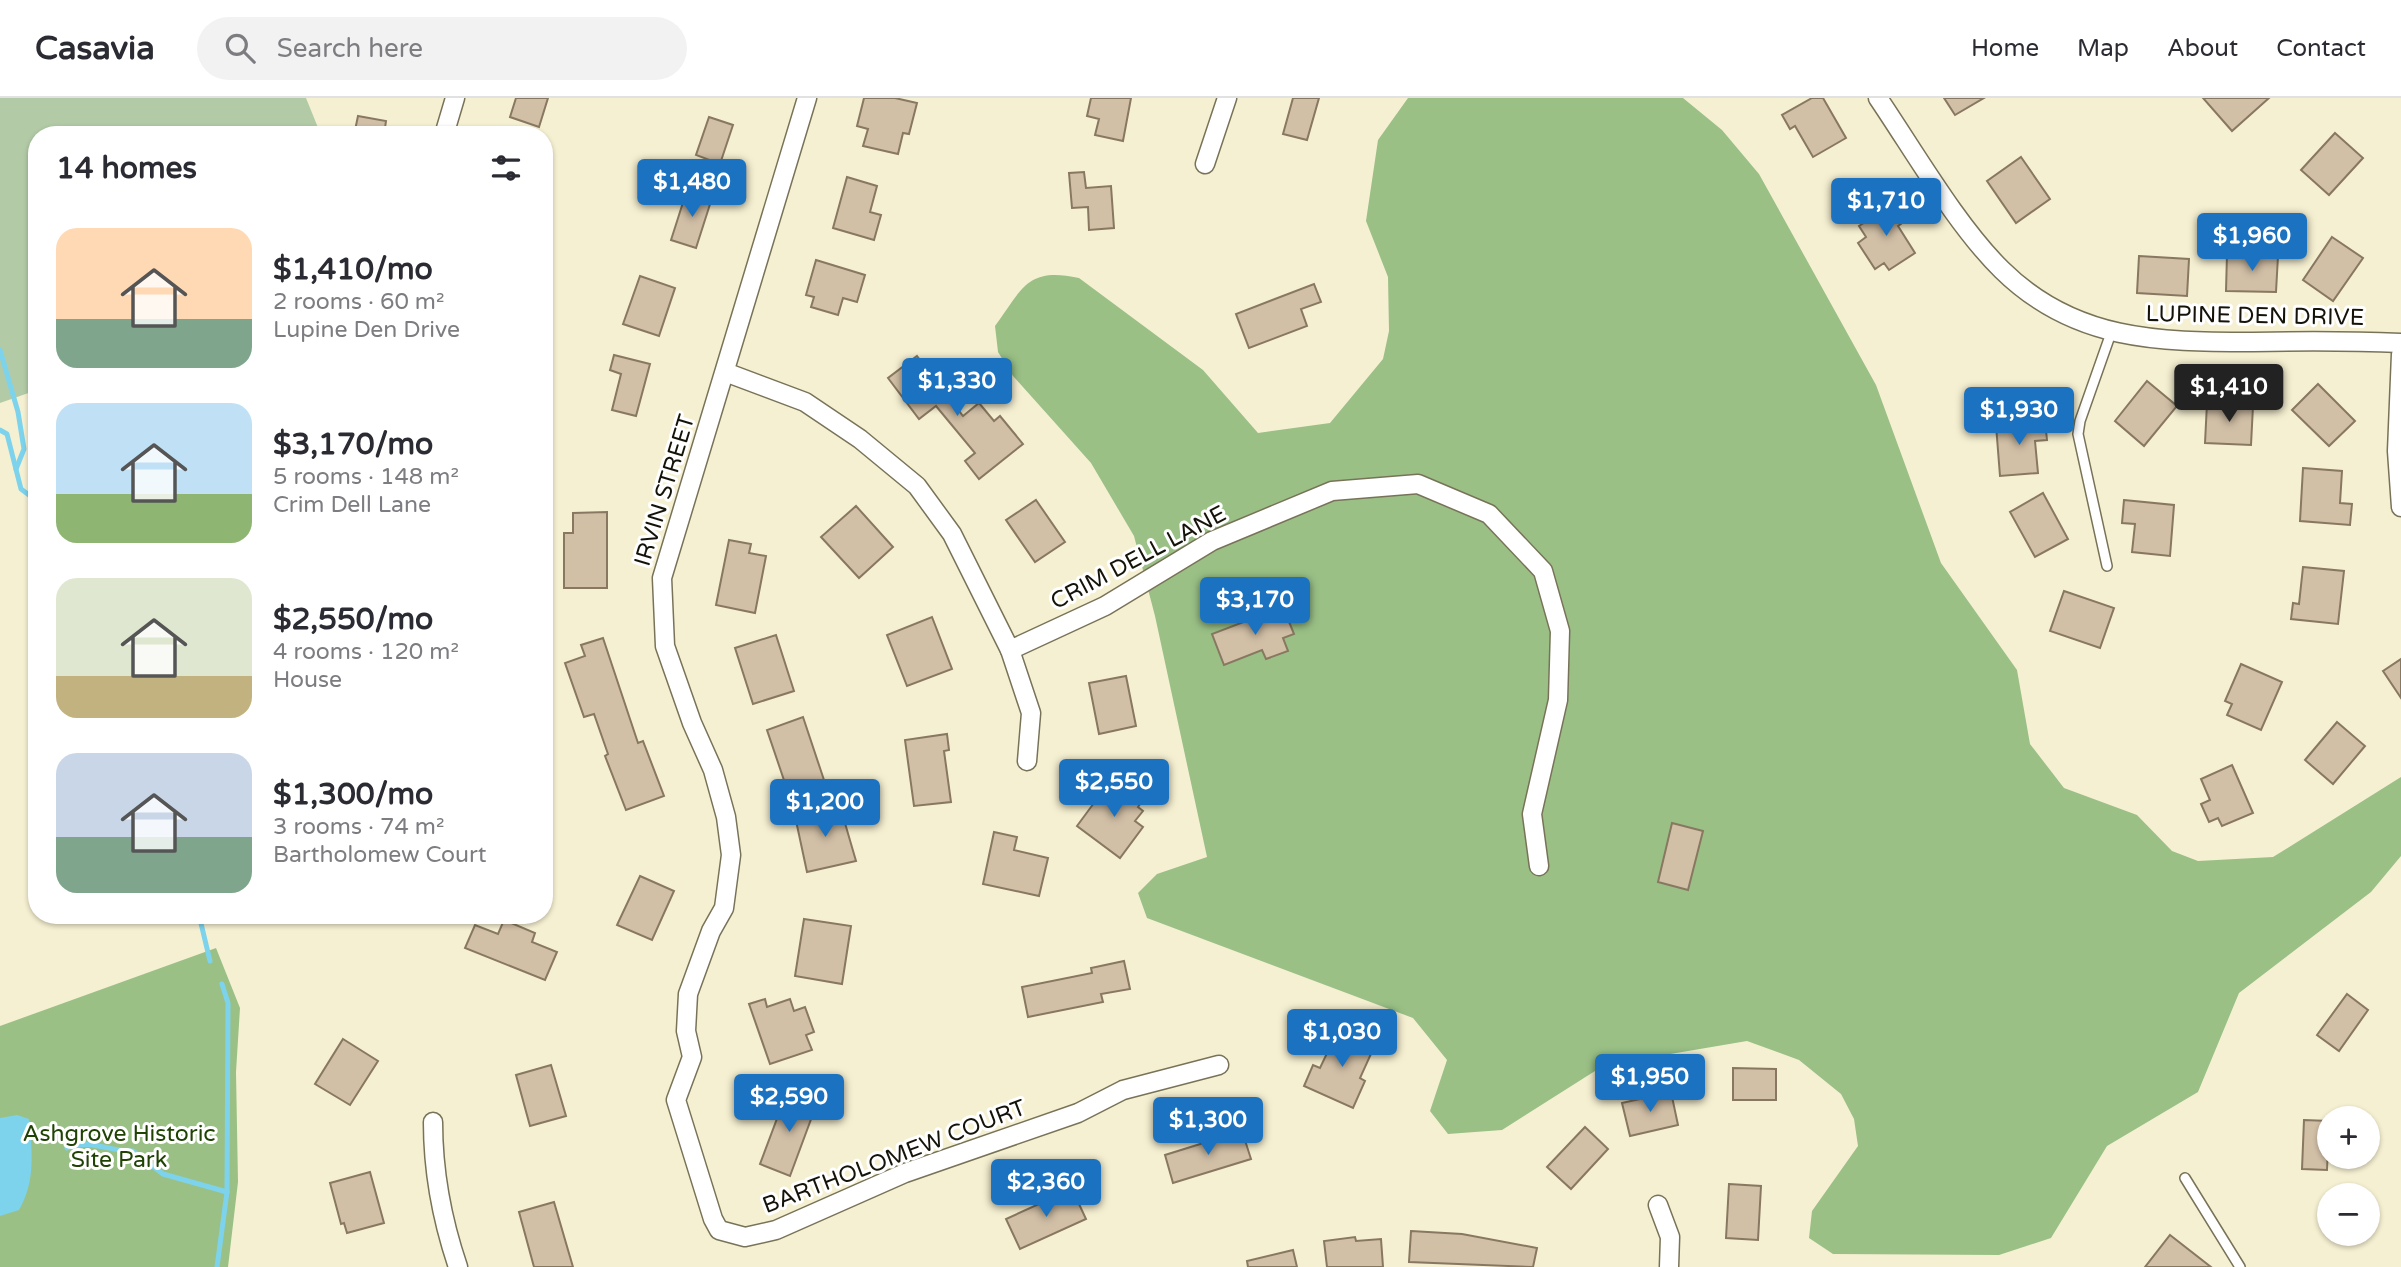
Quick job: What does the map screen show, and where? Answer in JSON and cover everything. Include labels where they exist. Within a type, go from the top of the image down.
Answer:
[{"type":"street","points":[[446,126],[454,98]]},
{"type":"street","name":"IRVIN STREET","points":[[692,1057],[686,1031],[688,994],[711,930],[724,908],[731,855],[726,817],[713,770],[692,723],[665,646],[662,578],[807,98]]},
{"type":"street","points":[[1205,164],[1227,98]]},
{"type":"street","name":"LUPINE DEN DRIVE","points":[[1878,98],[1981,247],[2002,271],[2058,311],[2111,333],[2185,342],[2401,343]]},
{"type":"street","points":[[2401,354],[2397,451],[2401,507]]},
{"type":"street","points":[[724,372],[804,402],[860,439],[917,486],[952,534],[1010,650],[1031,713],[1027,761]]},
{"type":"street","name":"CRIM DELL LANE","points":[[1010,650],[1105,606],[1212,541],[1332,491],[1418,484],[1489,514],[1543,571],[1560,631],[1558,699],[1532,814],[1539,866]]},
{"type":"street","name":"BARTHOLOMEW COURT","points":[[692,1057],[676,1100],[713,1219],[719,1230],[745,1237],[776,1230],[905,1173],[1078,1113],[1124,1090],[1219,1065]]},
{"type":"street","points":[[433,1122],[433,1157],[438,1196],[458,1267]]},
{"type":"street","points":[[1658,1205],[1670,1237],[1669,1267]]},
{"type":"lane","points":[[2107,566],[2078,434],[2080,421],[2111,333]]},
{"type":"lane","points":[[2185,1178],[2240,1267]]},
{"type":"green space","points":[[0,98],[306,98],[317,126],[28,126],[28,393],[0,403]]},
{"type":"green space","points":[[1408,98],[1683,98],[1722,130],[1759,174],[1876,385],[1941,563],[2017,670],[2030,744],[2064,788],[2137,815],[2172,851],[2198,861],[2273,857],[2401,777],[2401,856],[2371,892],[2239,993],[2198,1092],[2107,1146],[2051,1238],[1999,1255],[1833,1254],[1809,1238],[1812,1211],[1858,1146],[1854,1119],[1841,1094],[1799,1060],[1747,1041],[1635,1060],[1595,1071],[1502,1130],[1448,1134],[1430,1111],[1447,1060],[1413,1018],[1147,918],[1138,893],[1157,874],[1207,857],[1155,616],[1134,536],[1091,463],[1013,376],[998,352],[995,326],[1020,291],[1037,278],[1062,275],[1079,278],[1203,370],[1258,433],[1330,423],[1383,359],[1389,331],[1388,277],[1366,221],[1378,140]]},
{"type":"green space","name":"Ashgrove Historic Site Park","points":[[216,948],[240,1008],[236,1072],[238,1182],[228,1267],[0,1267],[0,1026]]},
{"type":"water","points":[[17,1115],[29,1119],[32,1154],[30,1177],[19,1210],[0,1216],[0,1118]]},
{"type":"building","points":[[516,98],[548,98],[539,126],[510,117]]},
{"type":"building","points":[[864,98],[895,98],[917,103],[909,134],[903,133],[898,154],[863,146],[868,129],[857,126]]},
{"type":"building","points":[[1091,98],[1131,98],[1123,141],[1095,135],[1099,119],[1087,116]]},
{"type":"building","points":[[1293,98],[1319,98],[1307,140],[1283,134]]},
{"type":"building","points":[[1812,98],[1823,98],[1846,138],[1813,157],[1795,126],[1790,129],[1782,115]]},
{"type":"building","points":[[1944,98],[1984,98],[1955,115]]},
{"type":"building","points":[[2203,98],[2269,98],[2232,131]]},
{"type":"building","points":[[358,116],[386,121],[385,126],[356,126]]},
{"type":"building","points":[[709,117],[733,125],[720,164],[696,155]]},
{"type":"building","points":[[2335,133],[2363,158],[2329,195],[2301,170]]},
{"type":"building","points":[[2021,157],[2050,199],[2016,223],[1987,181]]},
{"type":"building","points":[[1084,172],[1086,188],[1111,186],[1114,228],[1089,230],[1088,207],[1072,208],[1069,173]]},
{"type":"building","points":[[847,177],[877,186],[870,212],[881,215],[874,240],[833,228]]},
{"type":"building","points":[[687,190],[712,198],[696,248],[671,240]]},
{"type":"building","points":[[1897,202],[1908,219],[1898,226],[1915,253],[1889,270],[1884,263],[1875,269],[1858,243],[1866,237],[1859,226]]},
{"type":"building","points":[[2332,237],[2363,258],[2333,301],[2303,280]]},
{"type":"building","points":[[2227,254],[2278,256],[2276,292],[2226,291]]},
{"type":"building","points":[[2139,256],[2189,259],[2187,296],[2137,293]]},
{"type":"building","points":[[816,260],[865,275],[857,302],[843,298],[838,315],[811,307],[814,297],[806,295]]},
{"type":"building","points":[[640,276],[675,288],[659,336],[623,324]]},
{"type":"building","points":[[1314,284],[1321,302],[1301,309],[1307,326],[1249,348],[1236,314]]},
{"type":"building","points":[[614,355],[650,364],[636,416],[612,410],[621,374],[610,370]]},
{"type":"building","points":[[917,356],[963,416],[979,403],[994,421],[1000,416],[1023,444],[979,479],[965,461],[975,453],[936,406],[919,419],[888,378]]},
{"type":"building","points":[[2147,381],[2177,406],[2144,446],[2115,421]]},
{"type":"building","points":[[2318,384],[2355,421],[2329,446],[2292,410]]},
{"type":"building","points":[[2207,403],[2253,406],[2251,445],[2205,443]]},
{"type":"building","points":[[2045,421],[2047,440],[2035,441],[2038,473],[2000,476],[1996,425]]},
{"type":"building","points":[[2303,468],[2342,471],[2340,503],[2352,504],[2350,525],[2300,521]]},
{"type":"building","points":[[2043,493],[2068,539],[2035,557],[2010,512]]},
{"type":"building","points":[[1036,500],[1065,542],[1035,562],[1006,520]]},
{"type":"building","points":[[2124,500],[2174,505],[2170,556],[2132,552],[2135,524],[2122,523]]},
{"type":"building","points":[[856,506],[893,547],[859,578],[821,537]]},
{"type":"building","points":[[607,512],[607,588],[564,588],[564,533],[573,533],[573,513]]},
{"type":"building","points":[[729,540],[751,544],[749,553],[766,556],[755,613],[716,605]]},
{"type":"building","points":[[2303,567],[2344,571],[2338,624],[2291,619],[2293,603],[2299,604]]},
{"type":"building","points":[[2064,591],[2114,608],[2100,648],[2050,631]]},
{"type":"building","points":[[1283,607],[1294,634],[1283,638],[1288,651],[1266,659],[1262,650],[1224,665],[1212,634]]},
{"type":"building","points":[[932,617],[952,669],[907,686],[887,635]]},
{"type":"building","points":[[776,635],[794,691],[753,704],[735,648]]},
{"type":"building","points":[[603,638],[638,743],[643,741],[664,796],[626,810],[605,756],[608,754],[594,714],[584,717],[565,663],[585,656],[581,645]]},
{"type":"building","points":[[2401,659],[2401,698],[2383,671]]},
{"type":"building","points":[[2241,664],[2282,682],[2261,730],[2227,715],[2232,704],[2225,701]]},
{"type":"building","points":[[1126,676],[1136,726],[1099,734],[1089,683]]},
{"type":"building","points":[[803,717],[824,780],[788,792],[767,730]]},
{"type":"building","points":[[2337,722],[2365,746],[2333,784],[2305,760]]},
{"type":"building","points":[[947,734],[949,750],[944,751],[951,802],[914,806],[905,740]]},
{"type":"building","points":[[2232,765],[2253,813],[2222,826],[2218,818],[2209,822],[2201,804],[2210,800],[2201,779]]},
{"type":"building","points":[[1108,784],[1121,793],[1128,784],[1145,797],[1138,807],[1143,811],[1135,821],[1143,827],[1120,858],[1077,826]]},
{"type":"building","points":[[840,806],[856,861],[807,872],[795,816]]},
{"type":"building","points":[[1672,823],[1703,831],[1688,890],[1658,882]]},
{"type":"building","points":[[994,832],[1017,837],[1014,850],[1048,858],[1039,896],[983,884]]},
{"type":"building","points":[[640,876],[674,891],[652,940],[617,925]]},
{"type":"building","points":[[804,919],[851,926],[842,984],[795,976]]},
{"type":"building","points":[[502,924],[514,924],[535,933],[532,942],[557,952],[545,980],[465,948],[475,925],[498,934]]},
{"type":"building","points":[[1124,961],[1130,989],[1101,994],[1103,1002],[1028,1017],[1022,987],[1092,973],[1091,968]]},
{"type":"building","points":[[2347,994],[2368,1010],[2339,1051],[2317,1035]]},
{"type":"building","points":[[765,999],[767,1007],[790,999],[794,1011],[805,1007],[814,1032],[806,1035],[812,1050],[770,1064],[749,1004]]},
{"type":"building","points":[[1339,1028],[1375,1045],[1360,1078],[1365,1081],[1353,1108],[1304,1086],[1313,1065],[1320,1068]]},
{"type":"building","points":[[343,1039],[378,1061],[350,1105],[315,1084]]},
{"type":"building","points":[[551,1065],[566,1116],[530,1126],[516,1075]]},
{"type":"building","points":[[1733,1068],[1776,1069],[1776,1100],[1733,1100]]},
{"type":"building","points":[[787,1092],[817,1103],[790,1176],[760,1164]]},
{"type":"building","points":[[1671,1092],[1678,1125],[1630,1136],[1622,1103]]},
{"type":"building","points":[[2304,1120],[2317,1121],[2317,1169],[2327,1170],[2302,1169]]},
{"type":"building","points":[[1585,1127],[1608,1149],[1571,1189],[1547,1167]]},
{"type":"building","points":[[1242,1131],[1251,1159],[1173,1183],[1165,1155]]},
{"type":"building","points":[[370,1172],[384,1223],[347,1233],[344,1223],[341,1224],[330,1183]]},
{"type":"building","points":[[1729,1184],[1761,1186],[1758,1240],[1726,1238]]},
{"type":"building","points":[[1072,1189],[1086,1219],[1020,1249],[1006,1219]]},
{"type":"building","points":[[554,1202],[573,1267],[534,1267],[519,1212]]},
{"type":"building","points":[[1411,1231],[1462,1234],[1537,1248],[1533,1267],[1409,1262]]},
{"type":"building","points":[[2170,1235],[2211,1267],[2145,1267]]},
{"type":"building","points":[[1355,1237],[1356,1241],[1381,1239],[1383,1267],[1327,1267],[1324,1241]]},
{"type":"building","points":[[1293,1250],[1297,1267],[1248,1267],[1247,1261]]},
{"type":"waterway","points":[[0,350],[18,412],[24,449],[16,469]]},
{"type":"waterway","points":[[0,430],[7,434],[21,489],[28,494]]},
{"type":"waterway","points":[[201,924],[210,961]]},
{"type":"waterway","points":[[217,1267],[227,1192],[228,1003],[222,984]]},
{"type":"waterway","points":[[67,1148],[84,1144],[133,1151],[163,1174],[227,1192]]}]
